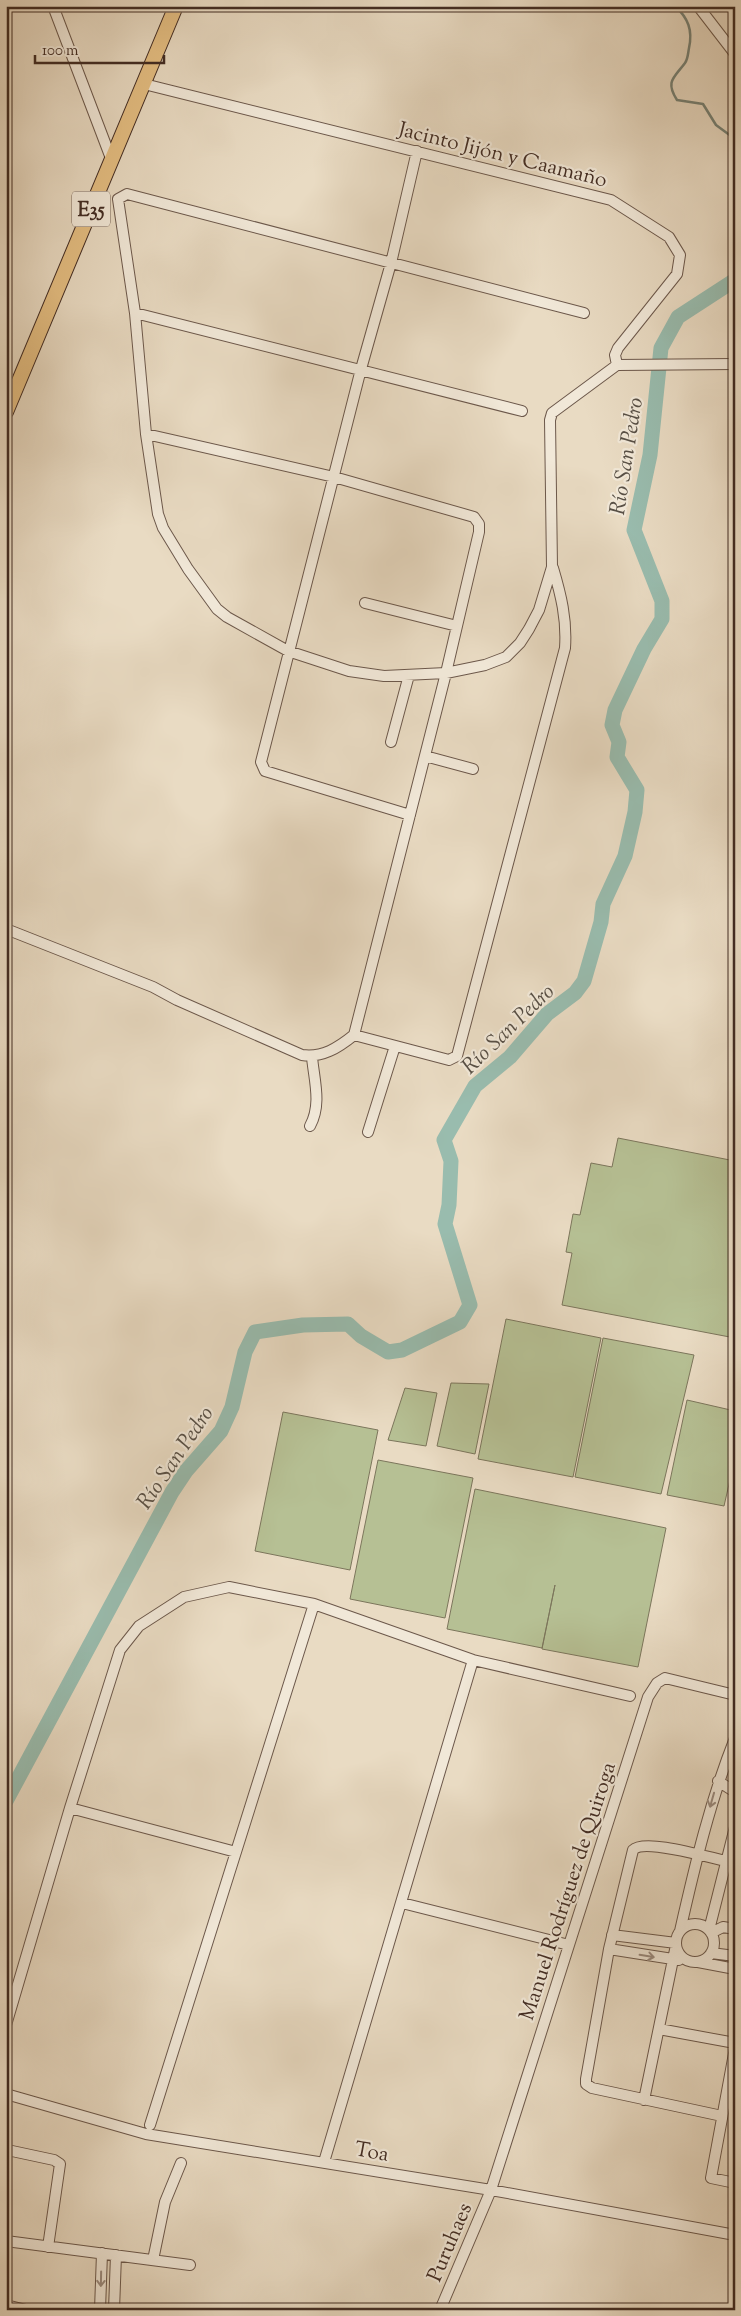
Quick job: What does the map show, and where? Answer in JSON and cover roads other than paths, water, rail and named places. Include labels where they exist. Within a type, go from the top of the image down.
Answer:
[{"type":"highway","name":"E35","points":[[6,412],[176,6]]},
{"type":"street","points":[[53,6],[112,161]]},
{"type":"street","points":[[698,6],[735,54]]},
{"type":"street","name":"Jacinto Jijón y Caamaño","points":[[144,84],[611,200],[669,237],[680,255],[677,274],[618,348],[615,355],[622,366]]},
{"type":"street","points":[[410,815],[264,771],[261,767],[288,651],[361,368],[391,263],[417,151]]},
{"type":"street","points":[[552,567],[539,610],[520,643],[506,657],[485,665],[446,673],[384,676],[349,671],[288,651],[222,613],[188,569],[163,528],[158,514],[146,434],[135,313],[118,204],[122,196],[127,194],[584,313]]},
{"type":"street","points":[[135,313],[361,368],[522,411]]},
{"type":"street","points":[[354,1035],[449,1060],[457,1056],[565,648],[567,626],[564,604],[552,567],[550,420],[552,413],[622,366],[735,364]]},
{"type":"street","points":[[6,929],[142,982],[302,1055],[312,1057],[341,1045],[354,1035],[446,673],[479,532],[479,524],[474,517],[334,477],[146,434]]},
{"type":"street","points":[[365,603],[457,626]]},
{"type":"street","points":[[391,742],[408,675]]},
{"type":"street","points":[[425,756],[474,769]]},
{"type":"street","points":[[368,1132],[395,1046]]},
{"type":"street","points":[[310,1126],[316,1116],[317,1101],[312,1057]]},
{"type":"street","points":[[6,2025],[70,1808],[120,1650],[139,1626],[184,1597],[229,1588],[314,1604],[473,1660],[630,1696]]},
{"type":"street","points":[[150,2126],[314,1604]]},
{"type":"street","points":[[324,2162],[473,1660]]},
{"type":"street","name":"Manuel Rodríguez de Quiroga","points":[[492,2190],[648,1696],[665,1678],[735,1695]]},
{"type":"street","points":[[644,2100],[676,1944],[697,1854],[718,1781],[735,1738]]},
{"type":"street","points":[[718,1781],[735,1792]]},
{"type":"street","points":[[70,1808],[236,1852]]},
{"type":"street","points":[[712,1953],[714,1943],[710,1931],[731,1863],[735,1827]]},
{"type":"street","points":[[722,2116],[592,2088],[586,2084],[612,1934],[633,1850],[642,1845],[697,1854],[731,1863]]},
{"type":"street","points":[[402,1903],[569,1945]]},
{"type":"street","points":[[680,1931],[694,1924],[710,1931],[723,1927],[735,1929]]},
{"type":"street","points":[[612,1934],[676,1944]]},
{"type":"street","points":[[676,1944],[681,1956],[685,1960]]},
{"type":"street","points":[[609,1950],[735,1969]]},
{"type":"street","points":[[698,1962],[712,1953],[735,1956]]},
{"type":"street","points":[[659,2029],[735,2043]]},
{"type":"street","points":[[735,2048],[711,2178],[735,2183]]},
{"type":"street","name":"Toa","points":[[6,2094],[146,2134],[492,2190],[735,2235]]},
{"type":"street","points":[[6,2152],[12,2151],[54,2160],[60,2164],[48,2247]]},
{"type":"street","points":[[153,2260],[165,2202],[181,2163]]},
{"type":"street","name":"Puruhaes","points":[[440,2310],[492,2190]]},
{"type":"street","points":[[6,2241],[190,2265]]},
{"type":"street","points":[[100,2310],[102,2253]]},
{"type":"street","points":[[114,2310],[116,2255]]},
{"type":"street","points":[[6,2305],[26,2310]]},
{"type":"waterway","points":[[675,6],[686,20],[690,30],[690,42],[687,60],[672,80],[673,94],[677,100],[703,104],[716,125],[735,139]]},
{"type":"waterway","name":"Río San Pedro","points":[[6,1801],[172,1492],[186,1471],[221,1431],[232,1407],[245,1352],[255,1332],[303,1325],[348,1324],[361,1336],[388,1352],[402,1350],[460,1322],[470,1305],[445,1224],[449,1205],[451,1161],[444,1140],[475,1086],[510,1057],[547,1014],[575,993],[584,981],[601,922],[603,904],[625,856],[635,812],[637,790],[617,757],[619,742],[612,725],[615,710],[644,649],[662,619],[662,601],[634,530],[650,455],[661,348],[678,317],[735,280]]}]
